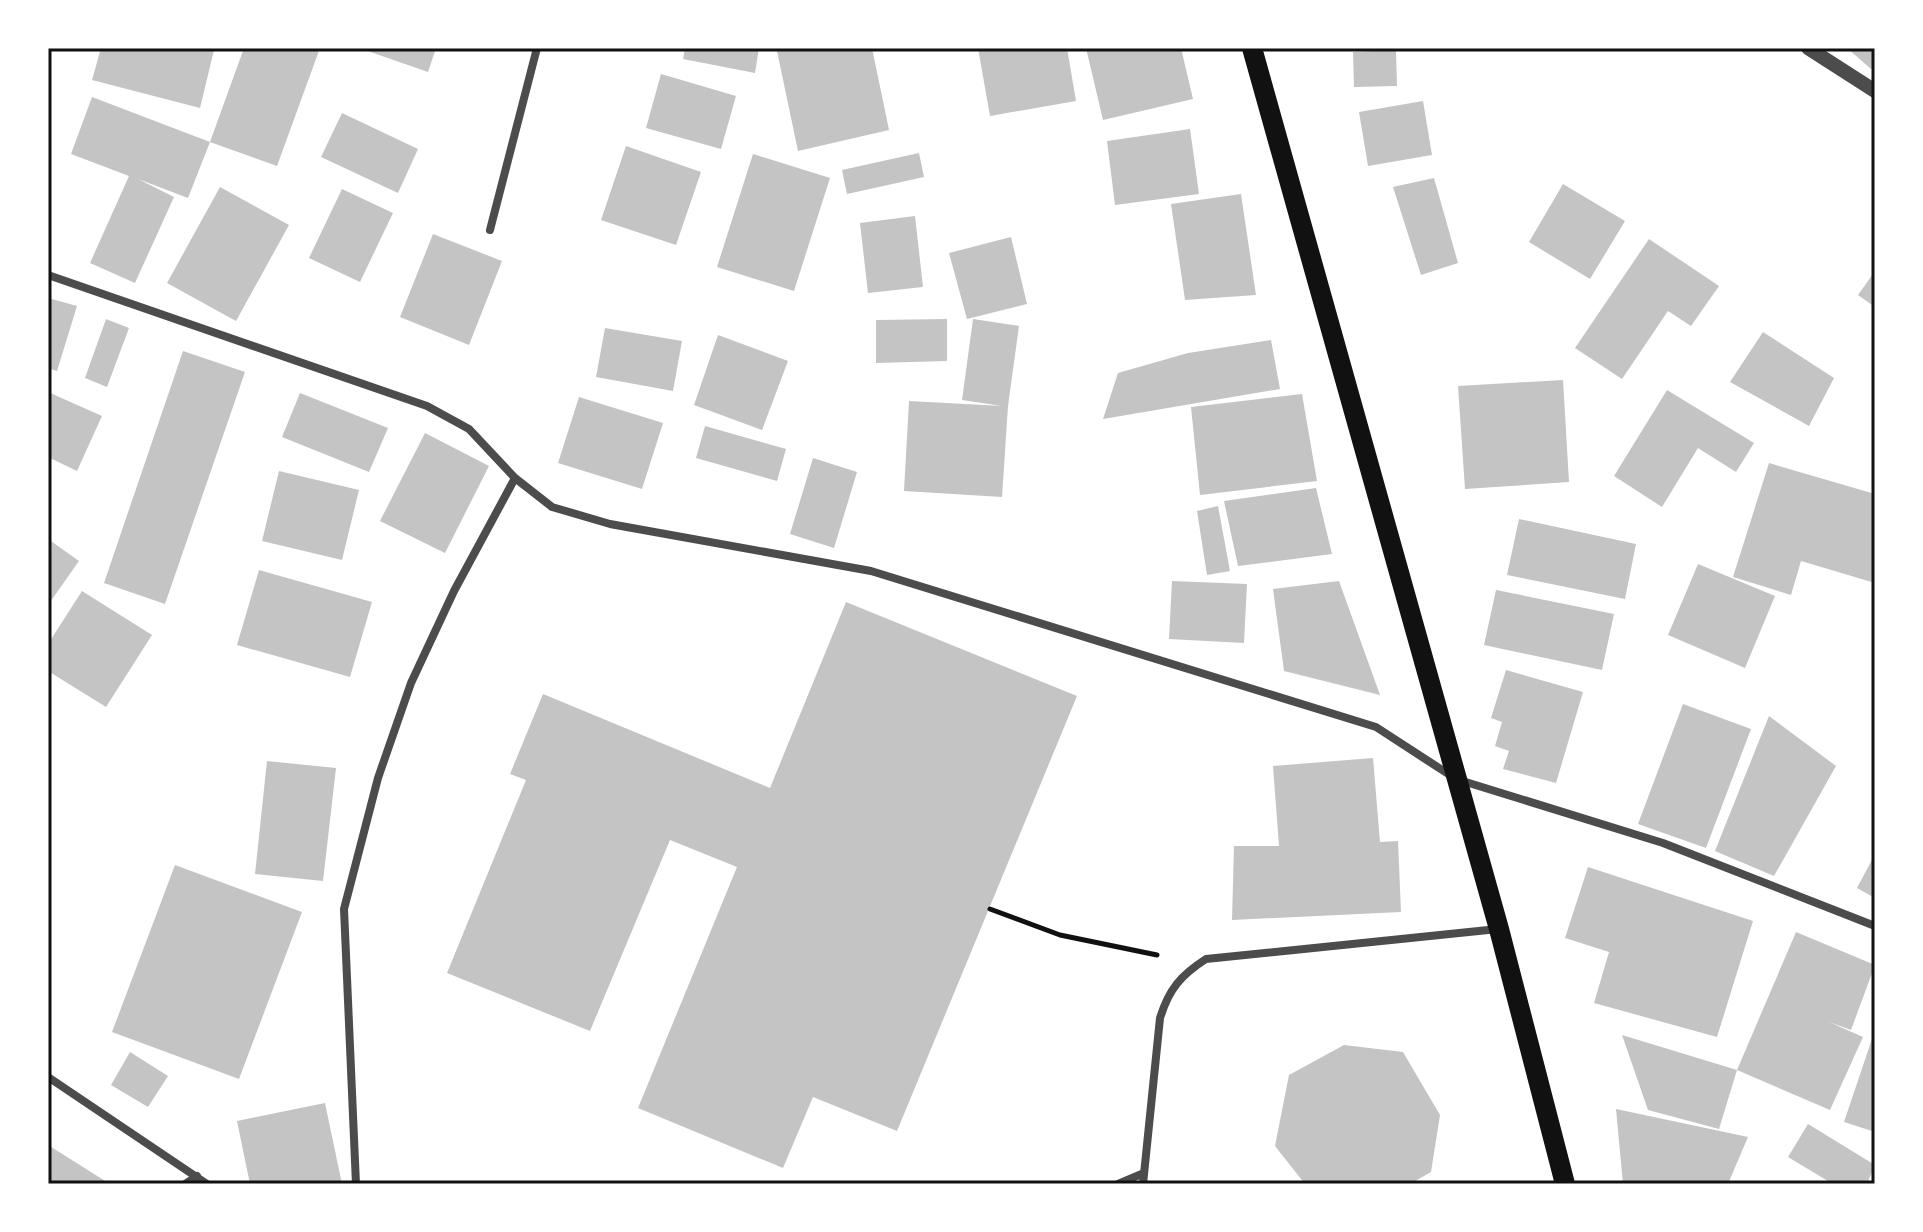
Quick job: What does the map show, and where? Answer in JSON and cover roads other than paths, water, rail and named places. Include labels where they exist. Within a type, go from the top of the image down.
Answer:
[{"type":"main road","points":[[1252,48],[1499,929],[1565,1184]]},
{"type":"street","points":[[490,230],[537,48]]},
{"type":"street","points":[[1808,48],[1875,91]]},
{"type":"street","points":[[48,275],[427,406],[469,429],[515,478],[552,507],[610,524],[871,571],[1376,727],[1456,779],[1663,843],[1875,926]]},
{"type":"street","points":[[356,1184],[344,909],[378,778],[411,683],[454,591],[515,478]]},
{"type":"street","points":[[1143,1184],[1160,1018],[1168,994],[1184,974],[1206,959],[1499,929]]},
{"type":"street","points":[[48,1077],[207,1184]]},
{"type":"street","points":[[1118,1184],[1144,1173]]},
{"type":"street","points":[[185,1184],[197,1176]]}]
